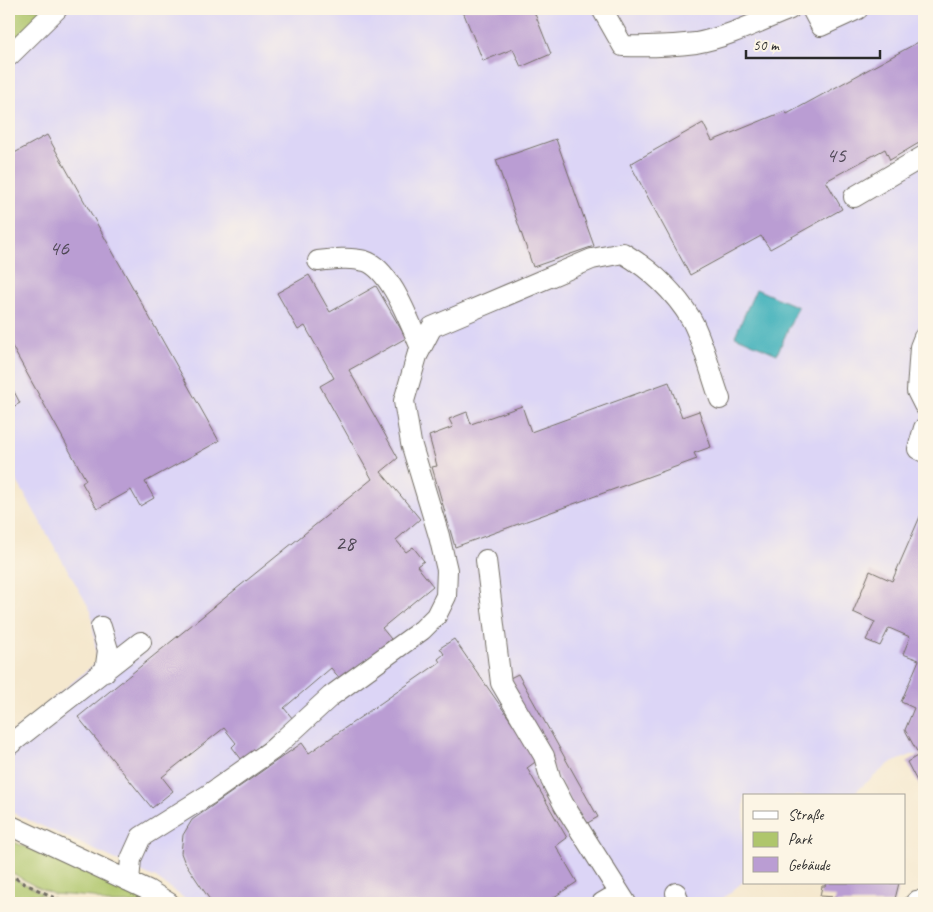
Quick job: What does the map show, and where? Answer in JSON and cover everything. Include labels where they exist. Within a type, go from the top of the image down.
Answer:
[{"type":"street","points":[[9,56],[57,9]]},
{"type":"street","points":[[602,9],[623,46],[654,47],[697,42],[720,36],[790,9]]},
{"type":"street","points":[[812,9],[820,26],[858,9]]},
{"type":"street","points":[[854,197],[924,156]]},
{"type":"street","points":[[129,881],[131,859],[141,837],[208,795],[272,750],[332,696],[422,630],[436,616],[446,596],[447,570],[439,536],[410,443],[404,402],[421,348],[432,327],[592,259],[623,253],[646,267],[668,290],[691,320],[720,398]]},
{"type":"street","points":[[318,261],[356,260],[379,269],[399,301],[421,348]]},
{"type":"street","points":[[924,337],[920,347],[917,384],[917,391],[924,405]]},
{"type":"street","points":[[924,428],[918,449],[924,452]]},
{"type":"street","points":[[486,560],[501,683],[544,756],[551,780],[616,900]]},
{"type":"street","points":[[101,627],[108,650],[104,672]]},
{"type":"street","points":[[9,745],[141,642]]},
{"type":"street","points":[[9,825],[129,881],[169,903]]},
{"type":"street","points":[[915,903],[917,901],[922,903]]},
{"type":"path","points":[[9,873],[21,882],[58,899],[78,903]]},
{"type":"path","points":[[33,903],[58,899]]},
{"type":"shaded area","points":[[66,9],[924,9],[924,755],[911,755],[889,764],[852,794],[743,794],[743,882],[717,903],[191,903],[156,878],[9,811],[9,735],[97,662],[91,611],[9,467],[9,65]]},
{"type":"green space","points":[[9,9],[66,9],[9,65]]},
{"type":"green space","points":[[9,840],[133,892],[154,903],[106,903],[93,897],[53,894],[9,871]]},
{"type":"green space","points":[[9,876],[44,894],[9,897]]},
{"type":"water","points":[[756,289],[798,307],[777,354],[735,336]]},
{"type":"building","points":[[462,9],[533,9],[551,54],[521,67],[513,49],[483,61]]},
{"type":"building","points":[[924,39],[924,140],[890,160],[885,149],[826,181],[842,209],[770,249],[761,236],[690,275],[630,164],[703,123],[712,141],[785,111],[787,114]]},
{"type":"building","points":[[47,135],[219,441],[145,482],[154,498],[140,506],[131,490],[97,509],[82,483],[86,480],[9,341],[9,156]]},
{"type":"building","points":[[556,139],[594,246],[533,267],[496,160]]},
{"type":"building","points":[[309,275],[330,312],[376,286],[406,338],[349,370],[398,458],[381,472],[420,519],[396,540],[406,552],[413,547],[424,561],[417,566],[433,586],[382,628],[391,639],[341,680],[331,668],[284,708],[293,719],[242,760],[232,747],[236,743],[224,728],[162,777],[173,791],[152,808],[78,717],[372,479],[320,386],[334,378],[305,326],[298,330],[277,293]]},
{"type":"building","points":[[9,382],[20,403],[9,409]]},
{"type":"building","points":[[669,382],[682,417],[699,411],[711,447],[694,453],[697,459],[455,547],[432,467],[437,466],[429,436],[453,427],[449,419],[467,412],[471,424],[522,406],[531,432]]},
{"type":"building","points":[[922,512],[924,513],[924,753],[919,755],[905,730],[914,708],[901,702],[919,660],[903,654],[910,637],[889,628],[880,646],[866,640],[875,622],[853,612],[870,571],[892,581]]},
{"type":"building","points":[[454,639],[538,760],[527,768],[567,838],[556,846],[577,882],[545,903],[212,903],[184,861],[181,853],[183,835],[192,820],[302,743],[309,753],[440,662],[438,659],[444,654],[440,648]]},
{"type":"building","points":[[518,674],[598,817],[584,825],[506,680]]},
{"type":"building","points":[[919,755],[924,764],[924,782],[919,785],[907,762]]},
{"type":"building","points":[[826,884],[899,884],[894,903],[834,903],[836,897],[820,896],[822,886]]}]
